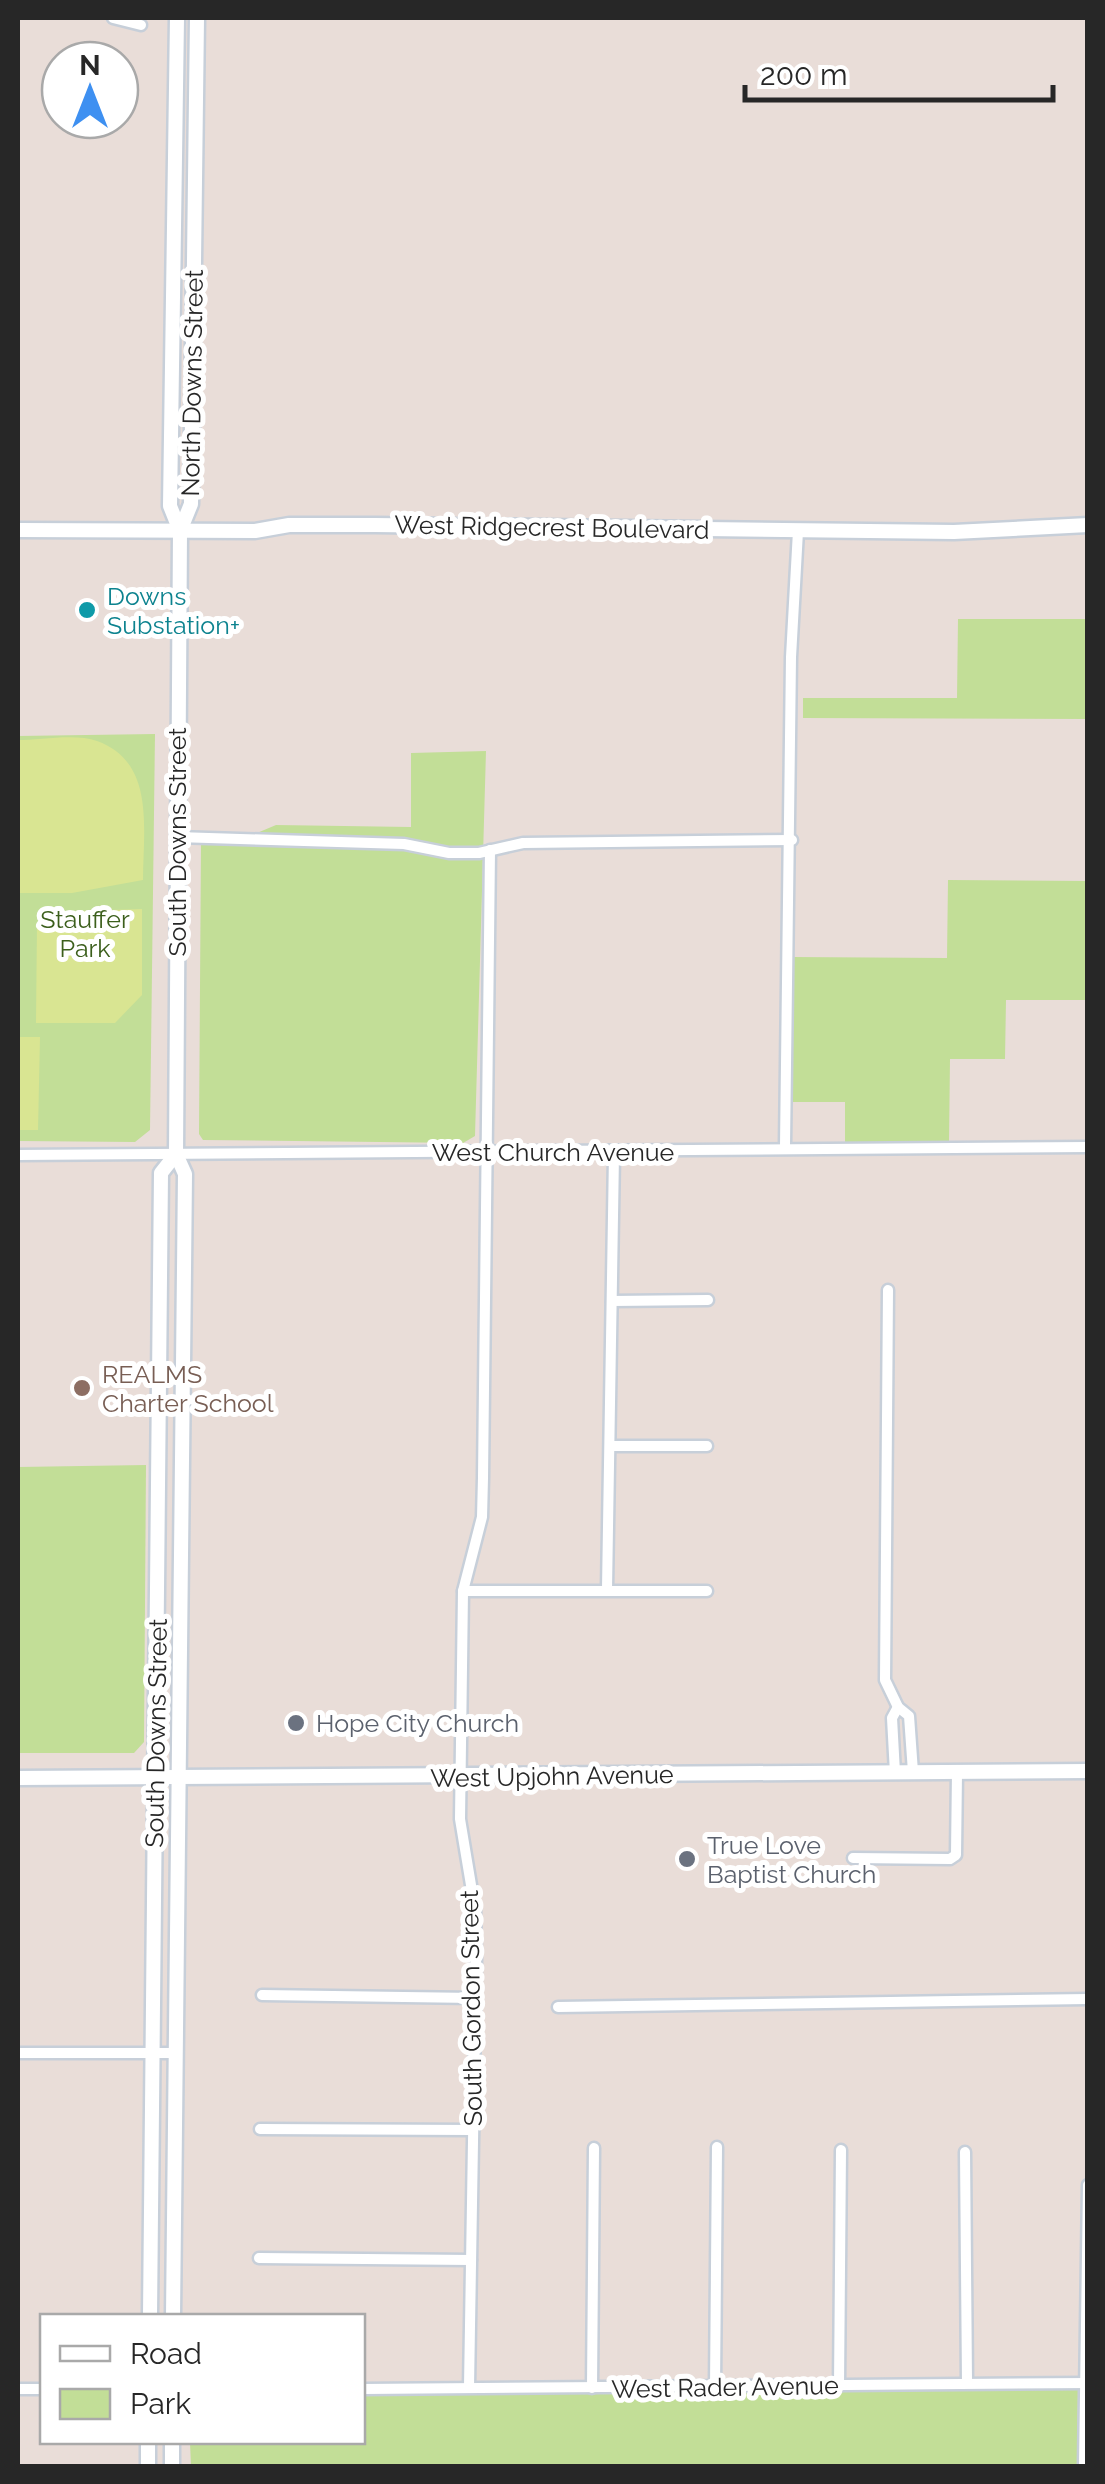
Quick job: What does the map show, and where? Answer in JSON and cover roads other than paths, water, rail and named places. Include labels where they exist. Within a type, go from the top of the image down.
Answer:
[{"type":"main road","name":"North Downs Street","points":[[177,18],[170,506],[180,531]]},
{"type":"main road","name":"North Downs Street","points":[[180,531],[192,504],[197,18]]},
{"type":"main road","name":"West Ridgecrest Boulevard","points":[[18,530],[255,530],[289,525],[954,532],[1088,525]]},
{"type":"main road","name":"South Downs Street","points":[[173,2314],[184,1174],[176,1154],[180,531]]},
{"type":"main road","name":"South Downs Street","points":[[150,2314],[160,1174],[176,1154]]},
{"type":"main road","name":"West Upjohn Avenue","points":[[18,1778],[1088,1772]]},
{"type":"street","points":[[113,18],[140,25]]},
{"type":"street","points":[[785,1146],[792,840],[791,657],[798,531]]},
{"type":"street","points":[[178,837],[404,844],[449,853],[523,843],[792,840]]},
{"type":"street","name":"South Gordon Street","points":[[469,2388],[475,1910],[460,1819],[463,1591],[482,1517],[490,850]]},
{"type":"street","name":"West Church Avenue","points":[[18,1156],[487,1151],[614,1154],[785,1146],[1088,1147]]},
{"type":"street","points":[[607,1590],[614,1154]]},
{"type":"street","points":[[888,1290],[885,1680],[898,1707],[909,1716],[912,1772]]},
{"type":"street","points":[[612,1302],[708,1300]]},
{"type":"street","points":[[610,1446],[707,1446]]},
{"type":"street","points":[[463,1591],[707,1591]]},
{"type":"street","points":[[894,1772],[892,1718],[898,1707]]},
{"type":"street","points":[[853,1858],[950,1858],[956,1854],[957,1772]]},
{"type":"street","points":[[262,1996],[475,1998]]},
{"type":"street","points":[[558,2007],[1088,1999]]},
{"type":"street","points":[[18,2053],[175,2052]]},
{"type":"street","points":[[260,2129],[473,2130]]},
{"type":"street","points":[[715,2388],[716,2146]]},
{"type":"street","points":[[592,2388],[594,2148]]},
{"type":"street","points":[[840,2150],[840,2386]]},
{"type":"street","points":[[965,2152],[967,2382]]},
{"type":"street","points":[[1084,2466],[1088,2184]]},
{"type":"street","points":[[259,2258],[471,2260]]},
{"type":"street","name":"West Rader Avenue","points":[[365,2389],[1086,2383]]},
{"type":"place","name":"Downs Substation+","points":[[87,610]]},
{"type":"place","name":"REALMS Charter School","points":[[82,1388]]},
{"type":"place","name":"Hope City Church","points":[[296,1723]]},
{"type":"place","name":"True Love Baptist Church","points":[[687,1859]]},
{"type":"park label","name":"Stauffer Park","points":[[85,934]]}]
